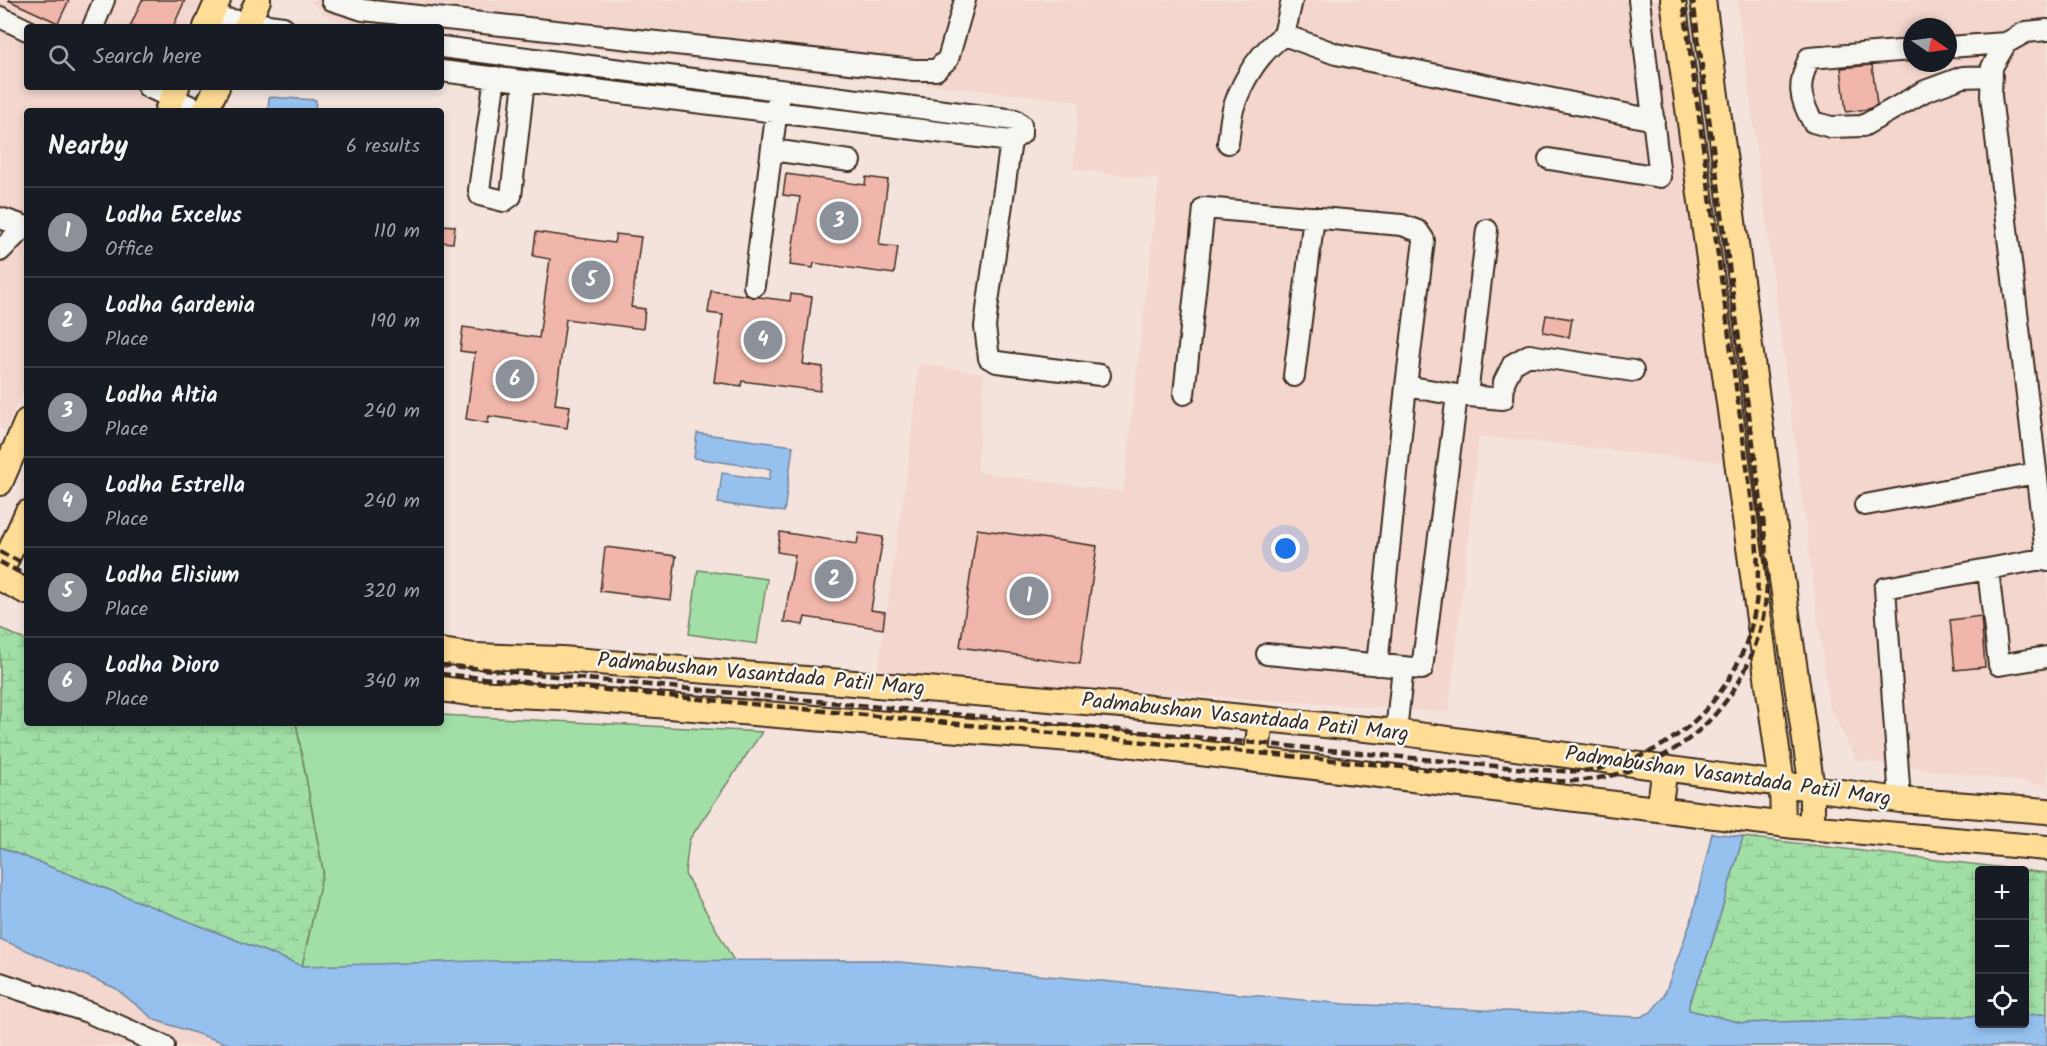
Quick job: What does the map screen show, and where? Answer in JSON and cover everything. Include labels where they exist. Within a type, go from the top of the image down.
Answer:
[{"type":"main road","points":[[248,24],[258,0]]},
{"type":"main road","points":[[1673,0],[1782,785],[1783,824]]},
{"type":"main road","points":[[1703,0],[1812,789],[1812,828]]},
{"type":"main road","points":[[205,108],[215,90]]},
{"type":"main road","points":[[2,468],[24,427]]},
{"type":"main road","points":[[1743,514],[1772,509]]},
{"type":"main road","points":[[24,520],[0,576],[24,590]]},
{"type":"main road","name":"Padmabushan Vasantdada Patil Marg","points":[[444,651],[475,656],[562,659],[1396,732],[1900,800],[2047,811]]},
{"type":"main road","name":"Padmabushan Vasantdada Patil Marg","points":[[444,689],[1118,742],[1812,828],[2047,848]]},
{"type":"main road","points":[[1211,754],[1218,715]]},
{"type":"main road","points":[[1256,760],[1261,719]]},
{"type":"main road","points":[[1659,809],[1665,769]]},
{"type":"street","points":[[94,24],[104,0]]},
{"type":"street","points":[[332,0],[363,10],[914,70],[936,70],[948,59],[964,0]]},
{"type":"street","points":[[1228,142],[1233,107],[1251,69],[1267,47],[1284,34],[1292,0]]},
{"type":"street","points":[[1549,159],[1660,177],[1639,0]]},
{"type":"street","points":[[211,15],[244,24]]},
{"type":"street","points":[[0,17],[24,29]]},
{"type":"street","points":[[1957,46],[2006,43],[2026,32],[2047,30]]},
{"type":"street","points":[[1284,34],[1336,54],[1654,120]]},
{"type":"street","points":[[1900,800],[1885,588],[2047,560],[1991,96],[1992,67],[2006,43]]},
{"type":"street","points":[[444,47],[1015,120],[1022,125],[1021,134],[1011,141],[444,70]]},
{"type":"street","points":[[1903,51],[1809,58],[1801,78],[1804,106],[1813,122],[1831,127],[1863,126],[1925,91],[1963,77],[1992,76]]},
{"type":"street","points":[[495,77],[479,190],[480,195],[484,197],[504,201],[511,196],[520,80],[519,57]]},
{"type":"street","points":[[154,90],[195,108]]},
{"type":"street","points":[[754,286],[779,90]]},
{"type":"street","points":[[1011,141],[987,310],[989,358],[998,362],[1100,375]]},
{"type":"street","points":[[772,150],[850,160]]},
{"type":"street","points":[[1184,394],[1204,207],[1402,225],[1418,231],[1424,240],[1406,386],[1377,665]]},
{"type":"street","points":[[1294,376],[1314,217]]},
{"type":"street","points":[[0,218],[24,227]]},
{"type":"street","points":[[0,251],[24,228]]},
{"type":"street","points":[[1267,654],[1422,669],[1487,230]]},
{"type":"street","points":[[1406,386],[1503,399],[1504,382],[1513,364],[1529,356],[1633,371]]},
{"type":"street","points":[[1865,505],[2036,473]]},
{"type":"street","points":[[1988,570],[1999,664],[2047,657]]},
{"type":"street","points":[[1396,732],[1403,667]]},
{"type":"street","points":[[0,983],[88,1012],[164,1046]]},
{"type":"shaded area","points":[[0,0],[201,0],[189,24],[24,24],[24,90],[160,90],[151,108],[24,108],[24,389],[5,432],[0,428]]},
{"type":"shaded area","points":[[309,0],[1663,0],[1723,462],[1479,436],[1449,712],[877,675],[908,466],[919,364],[984,373],[977,472],[1123,492],[1159,180],[1073,169],[1079,101],[444,33],[444,24],[354,24],[328,17]]},
{"type":"shaded area","points":[[1737,0],[2047,0],[2047,785],[1856,760],[1829,705]]},
{"type":"shaded area","points":[[0,939],[115,988],[155,1020],[235,1046],[0,1046]]},
{"type":"green space","points":[[698,570],[767,579],[757,644],[689,634]]},
{"type":"green space","points":[[0,628],[24,640],[24,726],[297,726],[323,871],[302,966],[0,847]]},
{"type":"green space","points":[[444,715],[762,732],[689,840],[685,874],[734,961],[302,966],[323,871],[297,726],[444,726]]},
{"type":"green space","points":[[1743,837],[1988,866],[1975,866],[1975,1016],[1742,1023],[1689,1010],[1689,1004],[1711,946]]},
{"type":"green space","points":[[2029,871],[2047,873],[2047,1014],[2029,1015]]},
{"type":"water","points":[[269,97],[316,100],[315,108],[268,108]]},
{"type":"water","points":[[697,433],[793,446],[784,512],[718,503],[722,473],[769,480],[771,469],[694,458]]},
{"type":"water","points":[[1712,833],[1743,837],[1711,946],[1689,1004],[1689,1010],[1742,1023],[1975,1016],[1975,1028],[2029,1028],[2029,1015],[2047,1014],[2047,1046],[520,1046],[520,1044],[235,1046],[155,1020],[115,988],[0,939],[0,847],[302,966],[479,961],[878,960],[1345,1004],[1640,1017],[1651,1012],[1664,996],[1692,918]]},
{"type":"building","points":[[8,0],[69,0],[58,23]]},
{"type":"building","points":[[142,0],[185,0],[174,24],[131,24]]},
{"type":"building","points":[[1872,65],[1877,105],[1868,109],[1846,112],[1841,68]]},
{"type":"building","points":[[786,174],[865,185],[866,177],[888,180],[879,245],[898,247],[894,274],[814,263],[813,268],[790,265],[800,197],[783,195]]},
{"type":"building","points":[[444,225],[455,226],[453,243],[444,242]]},
{"type":"building","points":[[536,232],[614,243],[616,234],[641,237],[631,307],[645,309],[643,329],[566,319],[555,404],[570,406],[567,428],[489,416],[488,423],[466,419],[475,353],[460,351],[463,327],[539,338],[550,259],[533,256]]},
{"type":"building","points":[[711,291],[790,301],[791,294],[812,297],[803,364],[823,367],[820,391],[742,381],[741,386],[714,382],[723,315],[708,313]]},
{"type":"building","points":[[1546,315],[1572,319],[1569,337],[1543,332]]},
{"type":"building","points":[[977,529],[1097,546],[1080,664],[960,647]]},
{"type":"building","points":[[780,532],[857,544],[859,533],[883,537],[871,610],[885,612],[883,629],[805,617],[803,625],[784,622],[795,555],[777,552]]},
{"type":"building","points":[[605,547],[676,556],[671,600],[600,591]]},
{"type":"building","points":[[1981,616],[1985,667],[1955,670],[1950,620]]},
{"type":"railway","points":[[444,665],[1527,769],[1591,770],[1621,763],[1649,752],[1675,737],[1698,718],[1734,671],[1746,643],[1754,614],[1757,590],[1758,566],[1754,518],[1683,0]]},
{"type":"railway","points":[[444,674],[1555,781],[1610,776],[1644,765],[1676,748],[1704,726],[1727,700],[1745,669],[1758,635],[1766,598],[1767,578],[1763,517],[1693,0]]},
{"type":"railway","points":[[0,552],[24,564]]},
{"type":"railway","points":[[0,562],[24,574]]},
{"type":"place","name":"Lodha Altia","points":[[839,221]]},
{"type":"place","name":"Lodha Elisium","points":[[591,280]]},
{"type":"place","name":"Lodha Estrella","points":[[763,340]]},
{"type":"place","name":"Lodha Dioro","points":[[515,379]]},
{"type":"place","name":"Lodha Gardenia","points":[[834,579]]},
{"type":"place","name":"Lodha Excelus","points":[[1029,596]]}]
